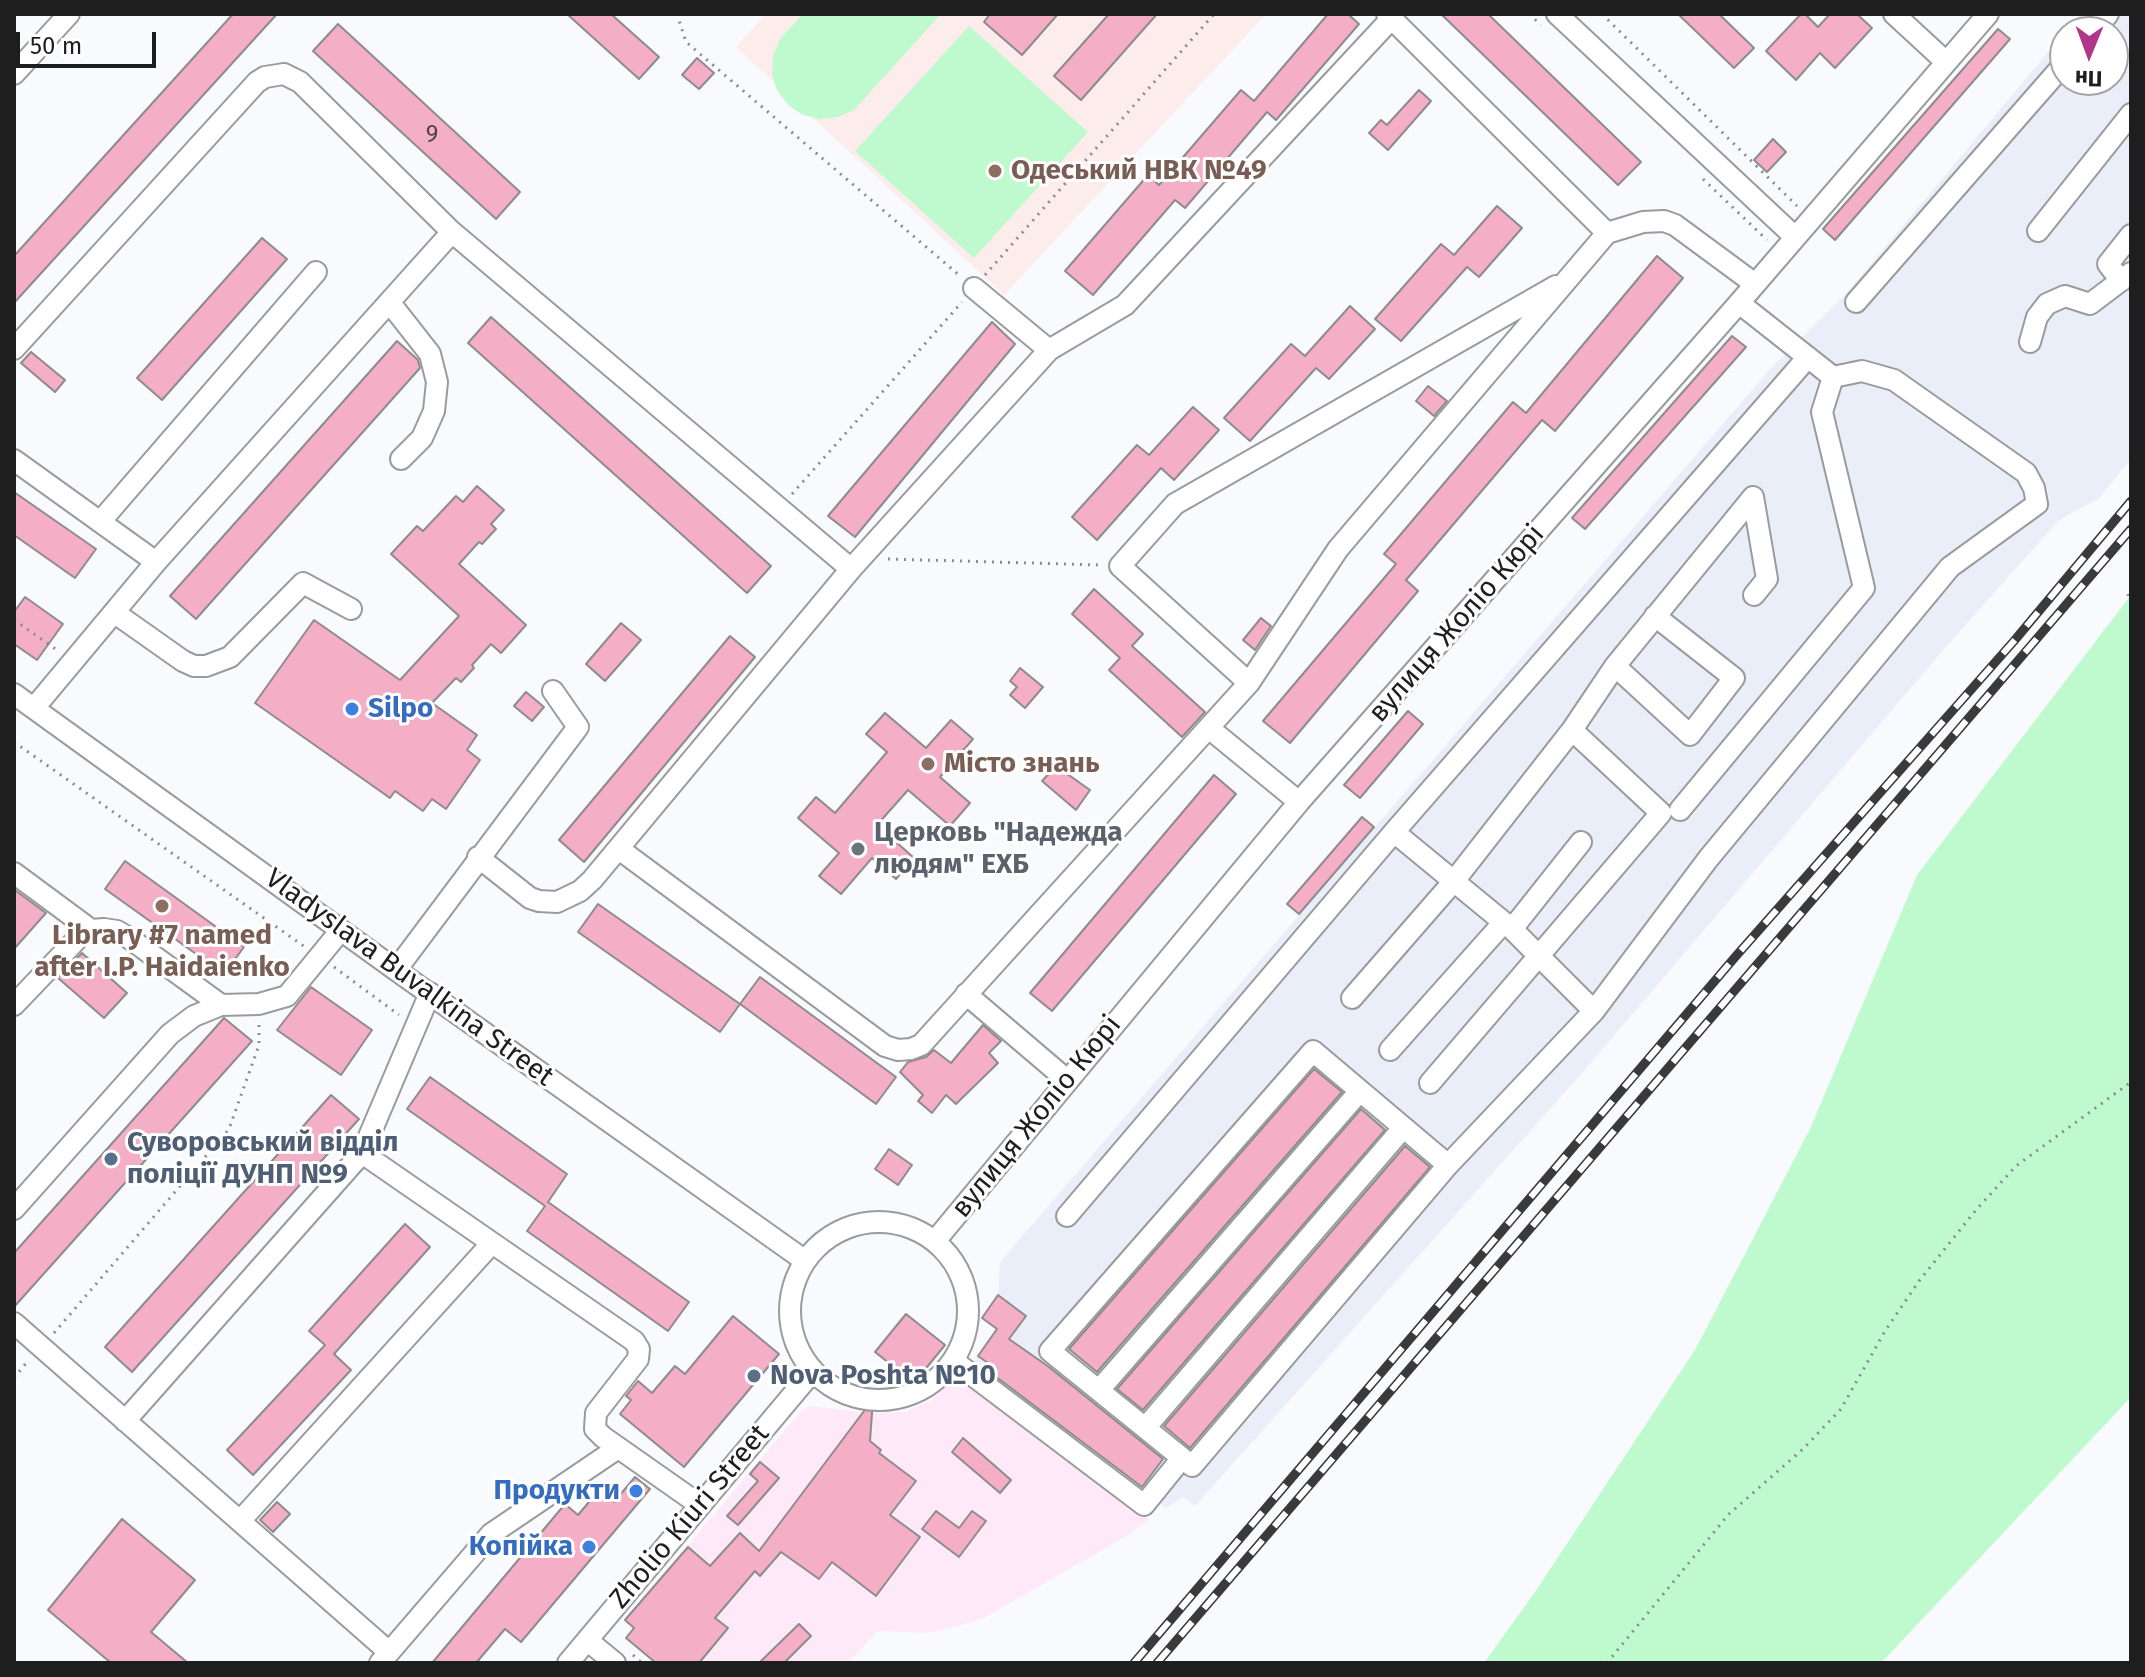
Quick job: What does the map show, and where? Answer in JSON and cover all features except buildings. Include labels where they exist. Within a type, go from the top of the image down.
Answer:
[{"type":"street","points":[[14,74],[69,14]]},
{"type":"street","points":[[1557,14],[1795,237]]},
{"type":"street","points":[[1894,14],[1946,62]]},
{"type":"street","name":"вулиця Жоліо Кюрі","points":[[935,1241],[1299,802],[1739,303],[1988,14]]},
{"type":"street","points":[[478,857],[530,898],[539,901],[557,902],[580,891],[619,849],[856,564],[1049,350],[1125,305],[1389,16],[1607,233]]},
{"type":"street","points":[[14,349],[257,82],[274,74],[293,76],[452,232],[779,509],[856,564]]},
{"type":"street","points":[[1856,302],[2049,81]]},
{"type":"street","points":[[2038,231],[2131,114]]},
{"type":"street","points":[[619,849],[885,1046],[898,1050],[921,1045],[1249,683],[1338,549],[1607,233],[1654,221],[1675,225],[1755,284]]},
{"type":"street","points":[[34,708],[156,562],[452,232]]},
{"type":"street","points":[[2030,342],[2037,317],[2047,304],[2065,296],[2090,304],[2126,277],[2108,264],[2131,235]]},
{"type":"street","points":[[100,522],[316,272]]},
{"type":"street","points":[[1249,683],[1120,566],[1175,504],[1570,278]]},
{"type":"street","points":[[974,288],[1049,350]]},
{"type":"street","points":[[390,303],[430,354],[437,382],[434,411],[422,438],[401,459]]},
{"type":"street","points":[[1739,303],[1833,377]]},
{"type":"street","points":[[1067,1216],[1394,832],[1808,357]]},
{"type":"street","points":[[1448,1165],[1313,1051],[1050,1351],[1192,1466],[1448,1165],[1594,1011],[1708,859],[1950,567],[2037,504],[2034,488],[2026,473],[1894,380],[1862,371],[1833,377]]},
{"type":"street","points":[[1680,810],[1864,588],[1822,412],[1833,377]]},
{"type":"street","points":[[14,460],[156,562]]},
{"type":"street","points":[[1352,998],[1454,881],[1572,730],[1615,666],[1753,497],[1767,579],[1754,595]]},
{"type":"street","points":[[115,613],[183,661],[194,666],[206,666],[230,657],[303,583],[351,609]]},
{"type":"street","points":[[1615,666],[1690,735],[1734,678],[1655,616]]},
{"type":"street","points":[[396,970],[578,727],[553,691]]},
{"type":"street","name":"Vladyslava Buvalkina Street","points":[[14,694],[804,1260]]},
{"type":"street","points":[[1210,729],[1299,802]]},
{"type":"street","points":[[1430,1083],[1661,813],[1572,730]]},
{"type":"street","points":[[1394,832],[1508,925],[1594,1011]]},
{"type":"street","points":[[1390,1050],[1581,842]]},
{"type":"street","points":[[14,873],[91,930]]},
{"type":"street","points":[[14,1005],[79,937],[91,930],[104,929],[117,931],[221,1005]]},
{"type":"street","points":[[14,1209],[170,1034],[194,1016],[221,1005],[259,1004],[287,996],[341,930]]},
{"type":"street","points":[[125,1421],[362,1153],[430,993]]},
{"type":"street","points":[[966,994],[1067,1080]]},
{"type":"street","points":[[1099,1390],[1360,1091]]},
{"type":"street","points":[[1145,1428],[1403,1128]]},
{"type":"street","points":[[362,1153],[637,1344],[639,1354],[636,1363],[603,1402],[594,1418],[599,1433],[700,1505]]},
{"type":"street","points":[[880,1222],[895,1224],[909,1227],[935,1241],[955,1264],[966,1291],[968,1320],[955,1362],[902,1405],[893,1400],[863,1400],[835,1390],[812,1372],[796,1347],[789,1317],[792,1288],[804,1260],[825,1239],[851,1226],[880,1222]]},
{"type":"street","points":[[240,1521],[492,1243]]},
{"type":"street","points":[[14,1323],[240,1521],[385,1658],[491,1534],[618,1448]]},
{"type":"street","points":[[955,1362],[1144,1505],[1182,1458]]},
{"type":"street","name":"Zholio Kiuri Street","points":[[568,1663],[812,1372]]},
{"type":"street","points":[[587,1640],[615,1663]]},
{"type":"path","points":[[677,14],[686,42],[974,288]]},
{"type":"path","points":[[779,509],[1214,14]]},
{"type":"path","points":[[1602,14],[1811,220]]},
{"type":"path","points":[[856,564],[1120,566]]},
{"type":"path","points":[[2128,594],[2131,604]]},
{"type":"path","points":[[14,620],[73,661]]},
{"type":"path","points":[[14,742],[415,1026]]},
{"type":"path","points":[[14,1378],[229,1129],[259,1045],[259,1004]]},
{"type":"path","points":[[1607,1663],[1728,1515],[1803,1449],[1841,1409],[1910,1293],[1976,1210],[2016,1166],[2131,1082]]},
{"type":"shaded area","name":"Одеський НВК №49","points":[[766,14],[1266,14],[1004,295],[736,47]]},
{"type":"shaded area","points":[[2131,14],[2131,459],[2098,499],[2059,520],[1944,649],[1582,1073],[1195,1506],[1183,1497],[1166,1508],[970,1366],[987,1344],[1000,1353],[1026,1316],[998,1295],[1000,1262],[1771,368],[1845,295],[2049,51],[2049,96],[2129,96],[2129,16],[2078,16]]},
{"type":"shaded area","points":[[959,1373],[1149,1520],[982,1619],[931,1633],[878,1631],[848,1663],[656,1663],[634,1628],[625,1620],[802,1410],[809,1406],[872,1413],[904,1412],[931,1401]]},
{"type":"green space","points":[[803,14],[941,14],[854,110],[838,117],[820,119],[803,115],[788,105],[777,90],[772,74],[773,56],[780,39]]},
{"type":"green space","points":[[969,26],[1088,132],[974,258],[855,151]]},
{"type":"green space","points":[[2131,595],[2131,1397],[1881,1663],[1484,1663],[1535,1592],[1695,1350],[1810,1129],[1917,875]]},
{"type":"railway","points":[[1134,1663],[1736,956],[2014,641],[2131,501]]},
{"type":"railway","points":[[1157,1663],[2131,529]]},
{"type":"place","name":"Одеський НВК №49","points":[[995,171]]},
{"type":"place","name":"Silpo","points":[[352,709]]},
{"type":"place","name":"Місто знань","points":[[928,764]]},
{"type":"place","name":"Церковь \"Надежда людям\" ЕХБ","points":[[858,849]]},
{"type":"place","name":"Library #7 named after I.P. Haidaienko","points":[[162,906]]},
{"type":"place","name":"Суворовський відділ поліції ДУНП №9","points":[[111,1159]]},
{"type":"place","name":"Nova Poshta №10","points":[[754,1376]]},
{"type":"place","name":"Продукти","points":[[636,1491]]},
{"type":"place","name":"Копійка","points":[[589,1547]]}]
